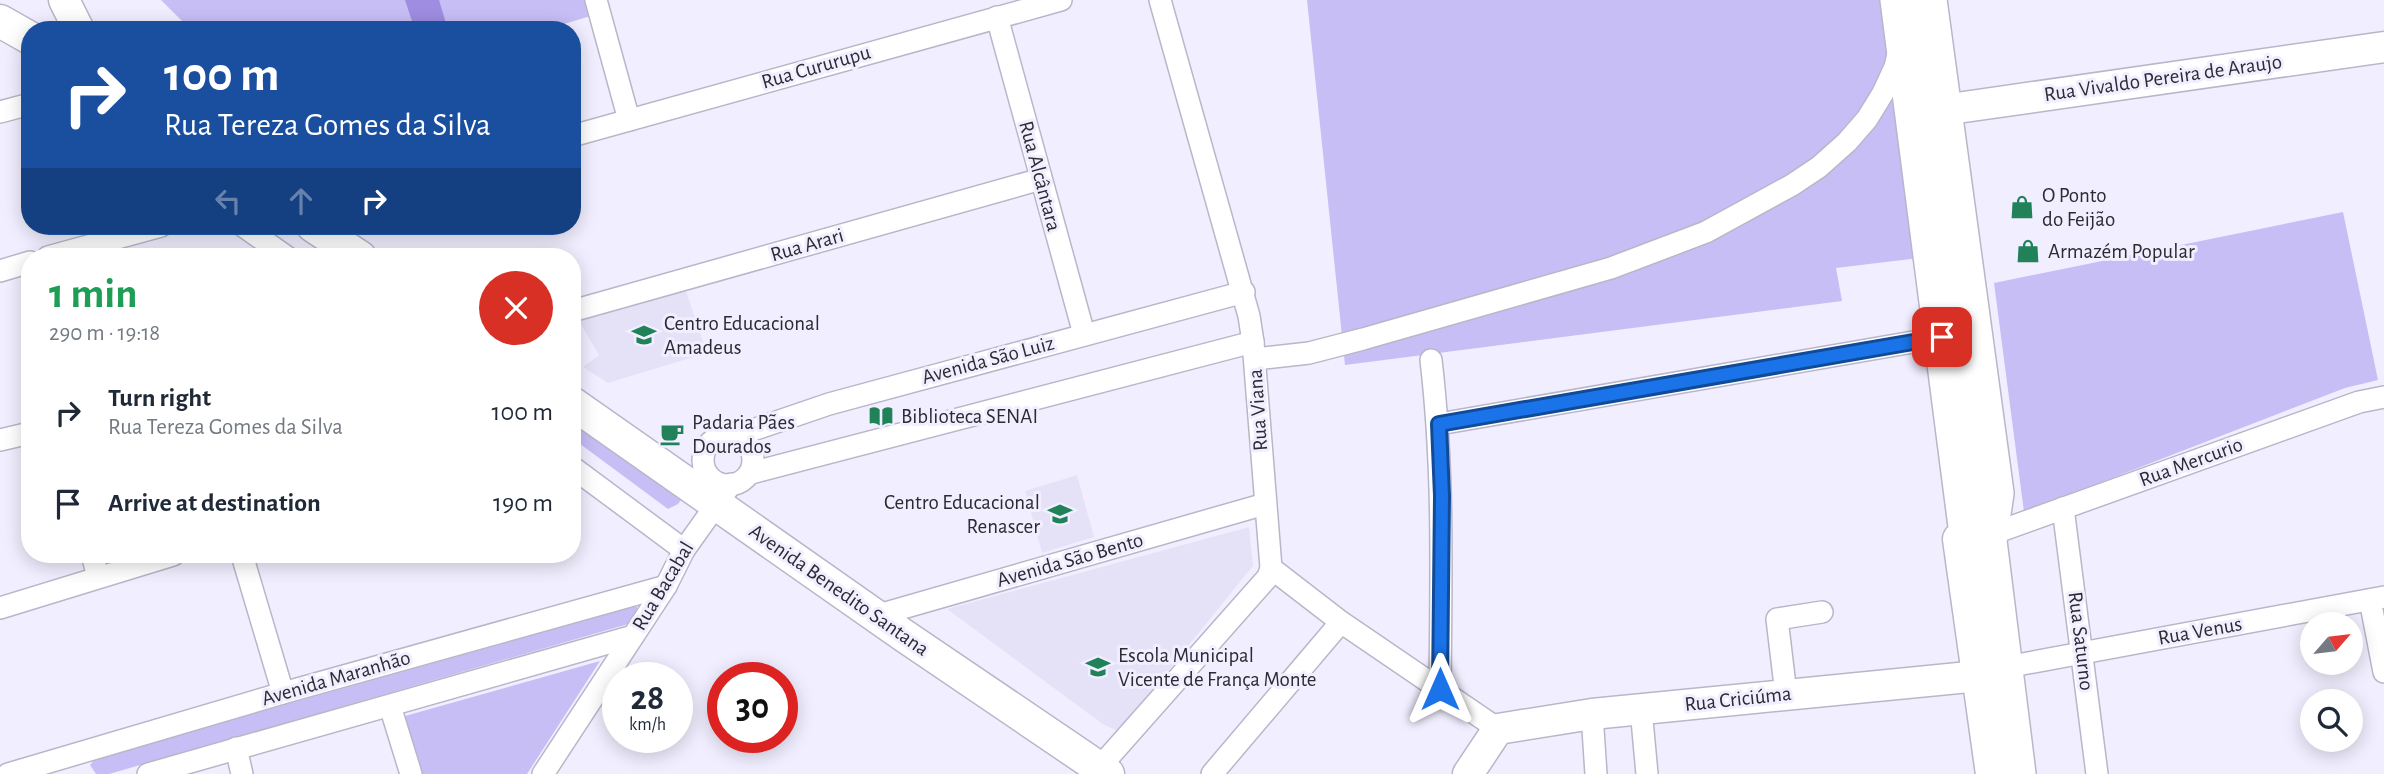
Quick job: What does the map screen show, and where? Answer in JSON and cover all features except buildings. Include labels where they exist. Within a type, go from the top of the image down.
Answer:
[{"type":"highway","points":[[1909,8],[1943,110],[1979,494]]},
{"type":"highway","points":[[1909,8],[1942,337],[1988,541],[1997,672],[1998,774]]},
{"type":"highway","points":[[1997,672],[2017,774]]},
{"type":"main road","points":[[0,21],[21,33]]},
{"type":"main road","points":[[327,235],[346,248]]},
{"type":"main road","name":"Avenida Benedito Santana","points":[[581,409],[667,469],[724,494],[875,616],[1103,771]]},
{"type":"main road","points":[[1979,494],[2000,531],[1992,774]]},
{"type":"main road","points":[[1997,672],[2030,774]]},
{"type":"street","points":[[64,0],[74,21]]},
{"type":"street","points":[[596,0],[629,120]]},
{"type":"street","name":"Rua Cururupu","points":[[581,133],[1061,0]]},
{"type":"street","name":"Rua Viana","points":[[1160,0],[1244,292],[1254,350],[1271,568]]},
{"type":"street","points":[[724,494],[751,472],[1254,350],[1309,353],[1363,339],[1611,268],[1706,232],[1793,184],[1819,167],[1847,142],[1867,119],[1895,66],[1909,8]]},
{"type":"street","name":"Rua Alcântara","points":[[997,17],[1084,334]]},
{"type":"street","name":"Rua Vivaldo Pereira de Araujo","points":[[1943,110],[2384,47]]},
{"type":"street","points":[[0,112],[21,106]]},
{"type":"street","name":"Rua Arari","points":[[581,308],[1041,179]]},
{"type":"street","points":[[81,248],[128,235]]},
{"type":"street","points":[[256,235],[274,248]]},
{"type":"street","points":[[0,271],[21,265]]},
{"type":"street","name":"Avenida São Luiz","points":[[704,451],[720,436],[735,436],[830,404],[1244,292]]},
{"type":"street","points":[[1439,424],[1942,337]]},
{"type":"street","points":[[1431,360],[1439,424],[1442,496],[1440,689]]},
{"type":"street","name":"Rua Mercurio","points":[[2000,531],[2359,402],[2384,397]]},
{"type":"street","points":[[0,440],[21,435]]},
{"type":"street","points":[[735,436],[745,441],[751,451],[751,472]]},
{"type":"street","points":[[667,469],[704,451],[706,471],[713,479],[722,483],[724,494]]},
{"type":"street","points":[[581,474],[684,550]]},
{"type":"street","name":"Rua Bacabal","points":[[543,774],[666,586],[684,550],[724,494]]},
{"type":"street","name":"Avenida São Bento","points":[[875,616],[1265,504]]},
{"type":"street","name":"Rua Saturno","points":[[2063,508],[2097,774]]},
{"type":"street","points":[[94,563],[98,576]]},
{"type":"street","points":[[0,608],[144,563]]},
{"type":"street","points":[[244,563],[284,693]]},
{"type":"street","points":[[1103,771],[1268,577],[1271,568],[1341,622],[1498,729],[1468,774]]},
{"type":"street","name":"Avenida Maranhão","points":[[8,774],[76,765],[284,693],[666,586]]},
{"type":"street","points":[[2377,598],[2384,672]]},
{"type":"street","name":"Rua Venus","points":[[1997,672],[2083,652],[2377,598]]},
{"type":"street","points":[[1786,694],[1777,620],[1822,612]]},
{"type":"street","points":[[1212,774],[1341,622]]},
{"type":"street","name":"Avenida Maranhão","points":[[148,774],[633,636]]},
{"type":"street","name":"Rua Criciúma","points":[[1498,729],[1592,714],[1997,672]]},
{"type":"street","points":[[390,706],[411,774]]},
{"type":"street","points":[[1641,709],[1647,774]]},
{"type":"street","points":[[1592,714],[1596,774]]},
{"type":"street","points":[[236,748],[242,774]]},
{"type":"shaded area","points":[[161,0],[590,0],[594,15],[574,21],[182,21]]},
{"type":"shaded area","points":[[405,0],[439,0],[445,21],[412,21]]},
{"type":"shaded area","points":[[1307,0],[1884,0],[1919,258],[1836,268],[1842,301],[1345,365]]},
{"type":"shaded area","points":[[2343,212],[2378,380],[2345,388],[2024,512],[1994,283]]},
{"type":"shaded area","name":"Centro Educacional Amadeus","points":[[685,288],[707,353],[608,383],[583,367],[599,355],[581,324],[581,315]]},
{"type":"shaded area","points":[[581,427],[684,496],[678,504],[668,509],[581,445]]},
{"type":"shaded area","name":"Centro Educacional Renascer","points":[[1077,475],[1094,537],[1042,553],[1025,491]]},
{"type":"shaded area","name":"Escola Municipal Vicente de França Monte","points":[[1249,527],[1253,566],[1119,731],[1104,725],[947,609]]},
{"type":"shaded area","points":[[636,606],[641,614],[635,622],[109,774],[96,774],[90,765],[96,758]]},
{"type":"shaded area","points":[[600,661],[527,774],[422,774],[405,716]]},
{"type":"place","name":"O Ponto do Feijão","points":[[2022,207]]},
{"type":"place","name":"Armazém Popular","points":[[2028,251]]},
{"type":"place","name":"Centro Educacional Amadeus","points":[[644,335]]},
{"type":"place","name":"Biblioteca SENAI","points":[[881,416]]},
{"type":"place","name":"Padaria Pães Dourados","points":[[672,434]]},
{"type":"place","name":"Centro Educacional Renascer","points":[[1060,514]]},
{"type":"place","name":"Escola Municipal Vicente de França Monte","points":[[1098,667]]},
{"type":"route","points":[[1440,689],[1442,496],[1439,424],[1942,337]]}]
